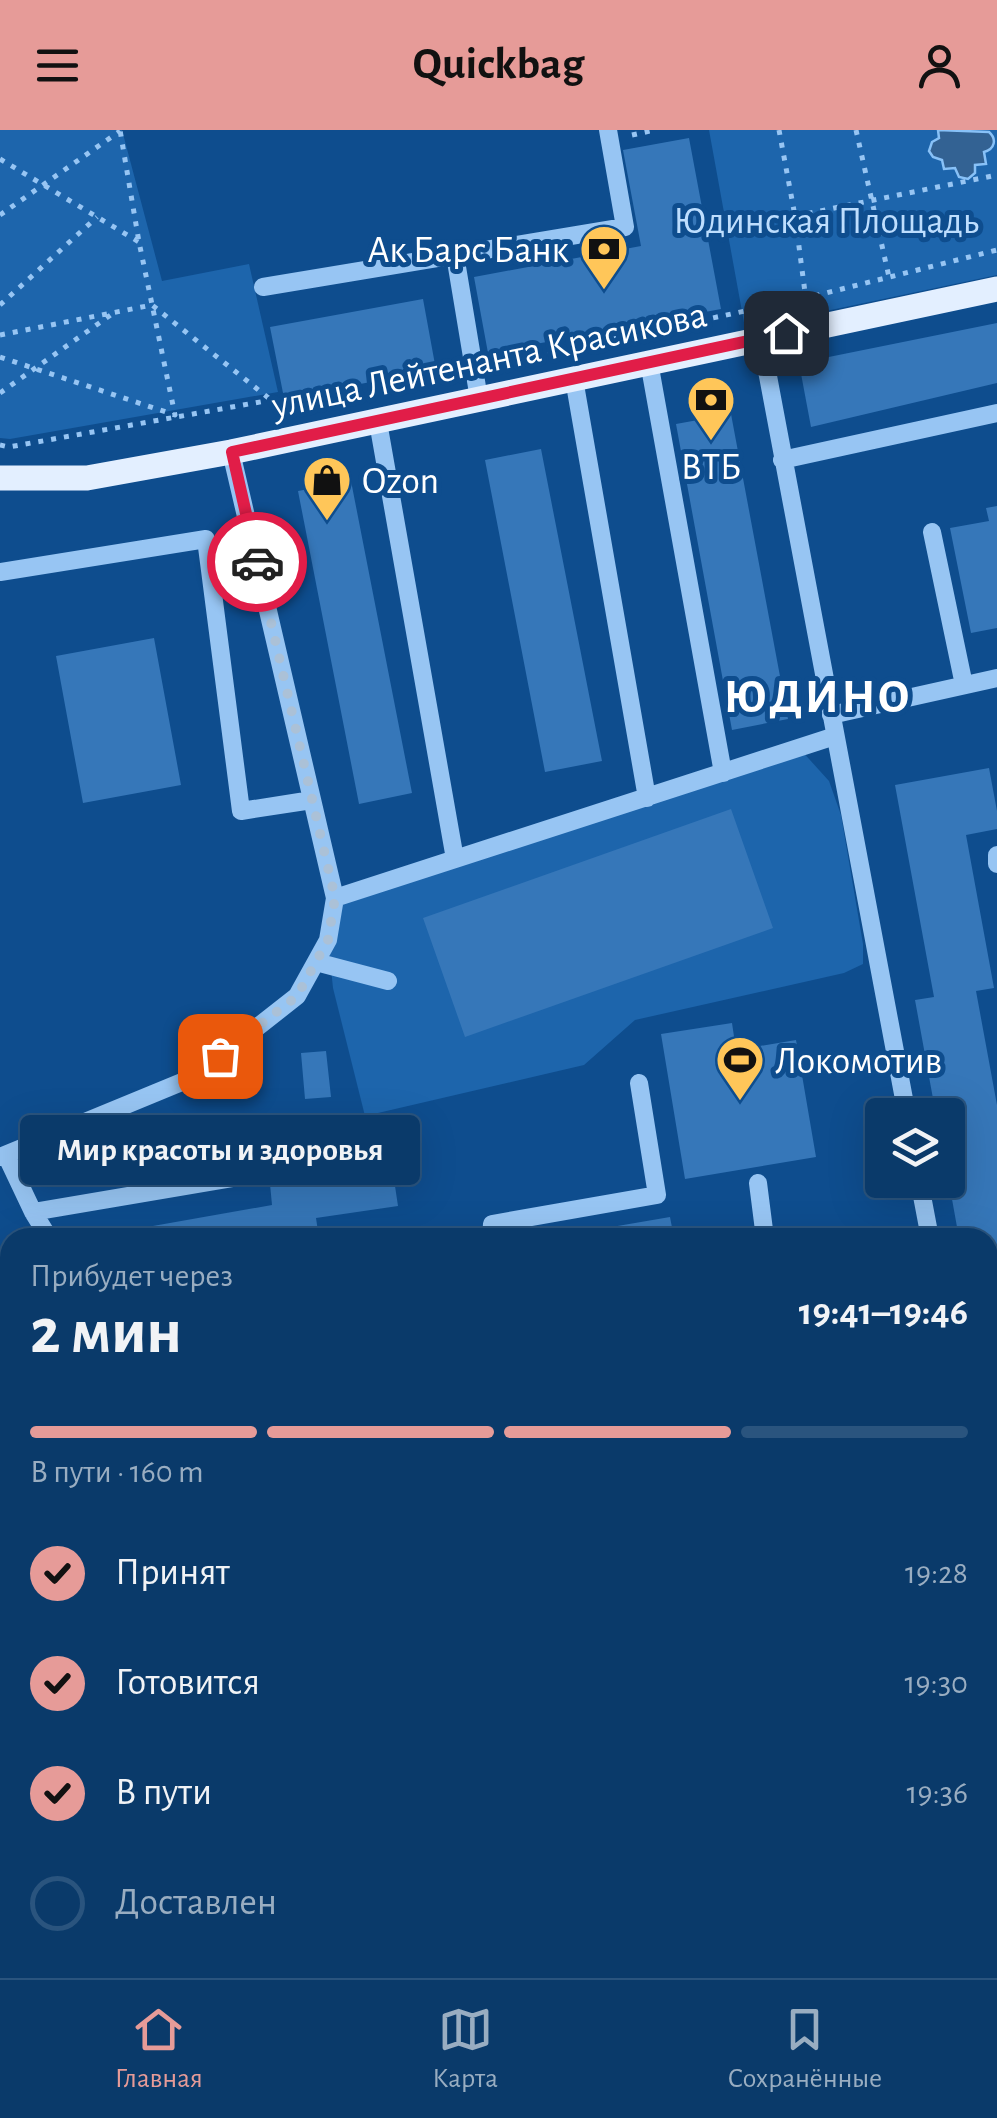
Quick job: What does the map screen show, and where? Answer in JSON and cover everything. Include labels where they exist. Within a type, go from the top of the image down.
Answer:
[{"type":"main road","name":"улица Лейтенанта Красикова","points":[[0,478],[88,478],[232,452],[997,288]]},
{"type":"street","points":[[263,287],[625,227],[608,130]]},
{"type":"street","points":[[455,255],[480,400]]},
{"type":"street","points":[[760,339],[904,1098]]},
{"type":"street","points":[[649,362],[723,773]]},
{"type":"street","points":[[574,379],[647,798]]},
{"type":"street","points":[[782,460],[997,413]]},
{"type":"street","points":[[378,422],[455,860]]},
{"type":"street","points":[[43,1228],[3,1156],[194,1077],[297,996],[328,940],[335,898],[232,452]]},
{"type":"street","points":[[932,532],[964,685]]},
{"type":"street","points":[[0,572],[206,538],[241,811],[312,800]]},
{"type":"street","points":[[831,715],[997,678]]},
{"type":"street","points":[[335,898],[835,736]]},
{"type":"street","points":[[997,855],[997,864]]},
{"type":"street","points":[[316,962],[388,982]]},
{"type":"street","points":[[492,1228],[492,1224],[657,1196],[639,1083]]},
{"type":"street","points":[[34,1212],[251,1176]]},
{"type":"street","points":[[758,1183],[764,1228]]},
{"type":"street","points":[[922,1198],[928,1228]]},
{"type":"path","points":[[0,216],[120,130],[175,416]]},
{"type":"path","points":[[779,130],[811,328]]},
{"type":"path","points":[[856,130],[889,277]]},
{"type":"path","points":[[0,159],[139,242]]},
{"type":"path","points":[[795,216],[997,174]]},
{"type":"path","points":[[0,305],[97,217]]},
{"type":"path","points":[[474,369],[806,298],[997,250]]},
{"type":"path","points":[[0,335],[152,305]]},
{"type":"path","points":[[0,445],[271,400],[152,305]]},
{"type":"path","points":[[0,393],[114,313]]},
{"type":"path","points":[[0,357],[175,416]]},
{"type":"green space","points":[[0,130],[122,130],[162,281],[249,264],[278,392],[0,438]]},
{"type":"green space","name":"Юдинская Площадь","points":[[709,130],[997,130],[997,275],[745,328]]},
{"type":"green space","points":[[800,749],[829,781],[841,815],[863,964],[844,973],[635,1020],[584,1065],[365,1116],[333,988],[328,940],[335,898]]},
{"type":"shaded area","points":[[938,130],[989,132],[994,144],[984,152],[986,164],[975,165],[975,173],[968,179],[959,177],[955,168],[944,169],[942,160],[929,151],[932,142],[939,138]]},
{"type":"building","points":[[689,138],[721,309],[488,353],[474,277],[641,246],[623,150]]},
{"type":"building","points":[[423,299],[436,370],[284,398],[270,327]]},
{"type":"building","points":[[997,323],[997,383],[811,427],[799,363]]},
{"type":"building","points":[[731,414],[788,719],[732,730],[676,424]]},
{"type":"building","points":[[541,449],[602,761],[545,772],[485,460]]},
{"type":"building","points":[[351,481],[412,793],[359,804],[298,491]]},
{"type":"building","points":[[997,506],[997,628],[971,633],[950,528],[989,521],[986,508]]},
{"type":"building","points":[[154,638],[181,785],[83,803],[56,656]]},
{"type":"building","points":[[989,768],[997,829],[966,835],[994,988],[976,991],[997,1105],[997,1228],[957,1228],[952,1198],[965,1198],[965,1098],[933,1098],[915,1000],[934,997],[895,785]]},
{"type":"building","points":[[731,809],[773,928],[465,1037],[423,918]]},
{"type":"building","name":"Локомотив","points":[[732,1023],[736,1050],[796,1040],[816,1157],[685,1179],[661,1034]]},
{"type":"building","points":[[326,1051],[331,1097],[305,1099],[301,1053]]},
{"type":"building","points":[[389,1146],[398,1206],[316,1218],[318,1228],[142,1228],[272,1205],[268,1163]]},
{"type":"building","points":[[670,1217],[672,1228],[606,1228]]},
{"type":"way so far","points":[[220,1056],[297,996],[328,940],[335,898],[257,562]]},
{"type":"place","name":"Ак Барс Банк","points":[[604,292]]},
{"type":"place","name":"ВТБ","points":[[711,442]]},
{"type":"place","name":"Ozon","points":[[327,522]]},
{"type":"place","name":"Мир красоты и здоровья","points":[[220,1056]]},
{"type":"place","name":"Локомотив","points":[[740,1102]]},
{"type":"district","name":"ЮДИНО","points":[[818,695]]},
{"type":"route","points":[[257,562],[232,452],[786,333]]}]
